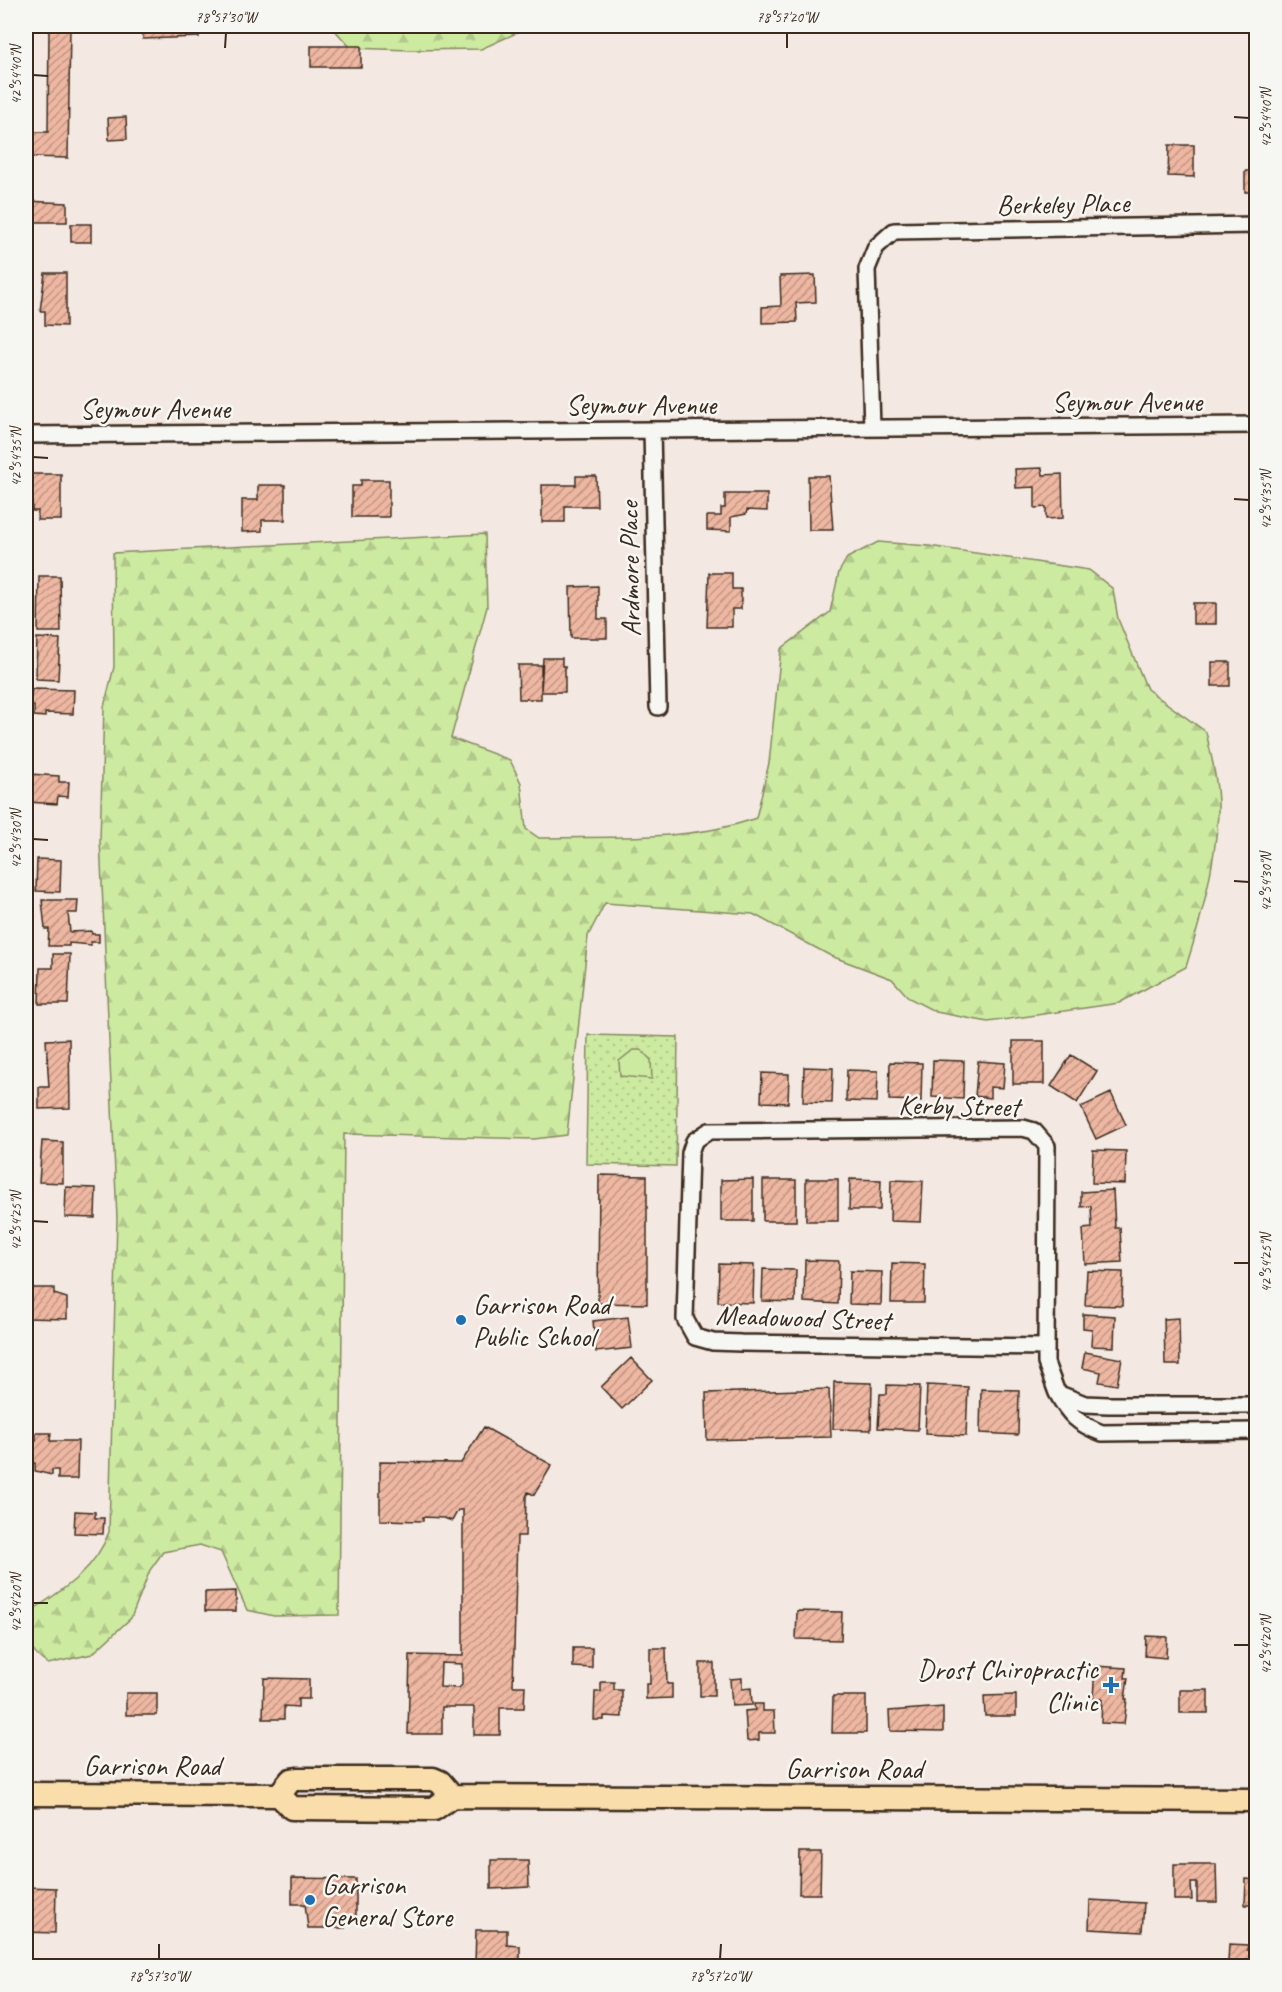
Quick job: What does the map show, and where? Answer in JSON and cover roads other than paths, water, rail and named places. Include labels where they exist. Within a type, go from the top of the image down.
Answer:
[{"type":"main road","name":"Garrison Road","points":[[26,1794],[279,1795],[291,1780],[297,1779],[433,1779],[440,1782],[452,1796],[1257,1800]]},
{"type":"street","name":"Berkeley Place","points":[[872,428],[867,269],[876,247],[894,231],[1257,225]]},
{"type":"street","name":"Seymour Avenue","points":[[26,435],[1257,425]]},
{"type":"street","name":"Ardmore Place","points":[[652,430],[658,707]]},
{"type":"street","name":"Kerby Street","points":[[700,1136],[709,1131],[1023,1128],[1034,1131],[1047,1146],[1046,1347],[1049,1375],[1057,1393]]},
{"type":"street","name":"Meadowood Street","points":[[700,1136],[694,1141],[690,1153],[685,1308],[685,1319],[695,1337],[713,1342],[741,1343],[1046,1347]]},
{"type":"street","points":[[1057,1393],[1085,1404],[1257,1405]]},
{"type":"street","points":[[1057,1393],[1067,1413],[1081,1425],[1102,1433],[1257,1431]]},
{"type":"place","name":"Garrison Road Public School","points":[[461,1320]]},
{"type":"place","name":"Drost Chiropractic Clinic","points":[[1111,1685]]},
{"type":"place","name":"Garrison General Store","points":[[310,1900]]}]
